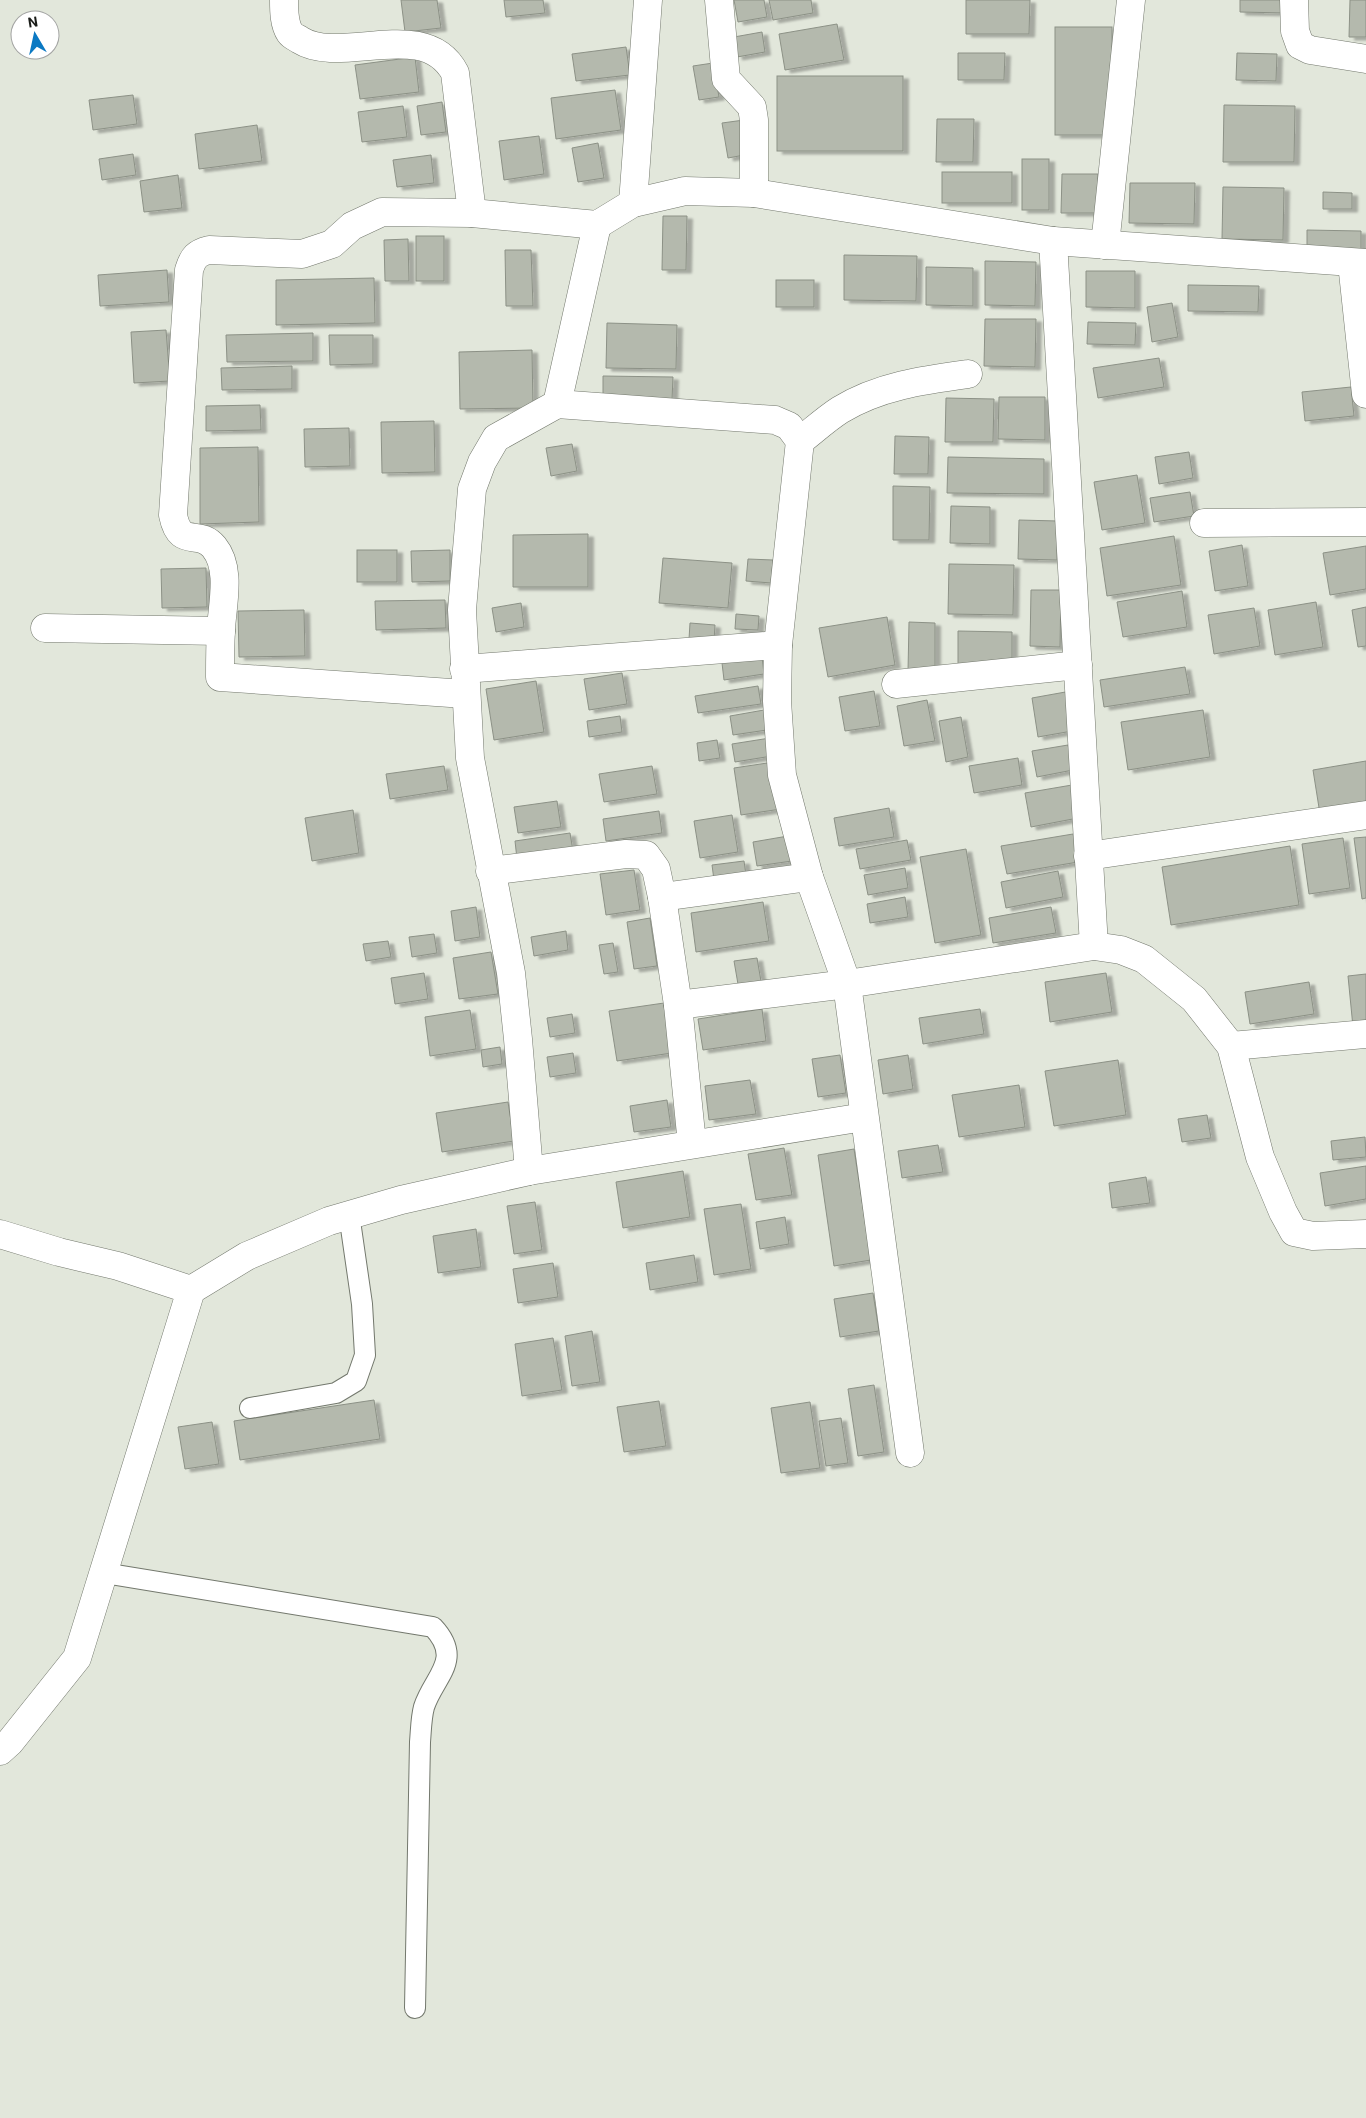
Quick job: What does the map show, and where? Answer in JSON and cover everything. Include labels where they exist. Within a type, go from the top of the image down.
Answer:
[{"type":"street","points":[[284,0],[284,17],[291,34],[305,43],[331,47],[415,45],[437,52],[449,62],[455,73],[472,213]]},
{"type":"street","points":[[633,203],[648,0]]},
{"type":"street","points":[[719,0],[726,79],[752,107],[754,120],[754,193]]},
{"type":"street","points":[[1105,245],[1131,0]]},
{"type":"street","points":[[1294,0],[1295,31],[1300,45],[1310,50],[1366,59]]},
{"type":"street","points":[[778,645],[464,682],[220,677],[221,631],[225,586],[221,560],[215,548],[207,540],[182,535],[175,528],[173,515],[189,270],[192,260],[199,253],[209,250],[302,254],[332,244],[352,226],[382,212],[472,213],[597,225],[633,203],[685,191],[754,193],[1053,241],[1359,263],[1366,394]]},
{"type":"street","points":[[557,404],[597,225]]},
{"type":"street","points":[[1053,241],[1094,946]]},
{"type":"street","points":[[800,441],[839,410],[880,390],[923,380],[968,374]]},
{"type":"street","points":[[529,1171],[511,973],[490,872],[470,758],[464,682],[462,610],[472,489],[482,462],[496,438],[557,404],[775,420],[790,426],[800,441],[778,645],[777,701],[782,775],[809,877],[847,984],[910,1453]]},
{"type":"street","points":[[1204,523],[1366,522]]},
{"type":"street","points":[[45,628],[221,631]]},
{"type":"street","points":[[896,684],[1078,665]]},
{"type":"street","points":[[1088,856],[1366,815]]},
{"type":"street","points":[[490,872],[640,853],[646,855],[656,869],[662,898],[678,1005],[692,1144]]},
{"type":"street","points":[[662,898],[809,877]]},
{"type":"street","points":[[678,1005],[847,984],[1094,946],[1121,950],[1144,959],[1194,999],[1231,1046],[1260,1157],[1283,1212],[1294,1232],[1313,1236],[1366,1234]]},
{"type":"street","points":[[1231,1046],[1366,1034]]},
{"type":"street","points":[[0,1751],[10,1742],[77,1658],[192,1290],[247,1256],[329,1220],[401,1200],[529,1171],[864,1117]]},
{"type":"street","points":[[0,1234],[59,1252],[118,1266],[192,1290]]},
{"type":"lane","points":[[250,1408],[336,1393],[356,1381],[365,1355],[362,1304],[349,1214]]},
{"type":"lane","points":[[104,1573],[433,1627],[443,1638],[447,1652],[443,1672],[424,1708],[420,1742],[415,2008]]},
{"type":"building","points":[[401,0],[437,0],[441,28],[405,32]]},
{"type":"building","points":[[504,0],[543,0],[545,13],[506,17]]},
{"type":"building","points":[[734,0],[764,0],[767,17],[738,22]]},
{"type":"building","points":[[769,0],[811,0],[813,13],[773,20]]},
{"type":"building","points":[[966,0],[1030,0],[1029,34],[966,34]]},
{"type":"building","points":[[1240,0],[1285,0],[1285,13],[1240,12]]},
{"type":"building","points":[[1350,0],[1366,0],[1366,37],[1349,37]]},
{"type":"building","points":[[837,24],[844,60],[785,70],[779,34]]},
{"type":"building","points":[[1055,27],[1112,27],[1112,135],[1055,135]]},
{"type":"building","points":[[762,32],[765,52],[737,57],[734,37]]},
{"type":"building","points":[[626,47],[630,75],[576,81],[572,54]]},
{"type":"building","points":[[958,53],[1005,53],[1004,80],[958,80]]},
{"type":"building","points":[[1237,53],[1277,54],[1276,81],[1236,80]]},
{"type":"building","points":[[415,57],[419,92],[360,99],[355,65]]},
{"type":"building","points":[[713,63],[719,97],[699,100],[693,66]]},
{"type":"building","points":[[777,76],[903,76],[903,151],[777,151]]},
{"type":"building","points":[[615,90],[621,130],[556,139],[551,98]]},
{"type":"building","points":[[133,95],[137,124],[93,130],[89,100]]},
{"type":"building","points":[[442,102],[446,132],[421,135],[417,106]]},
{"type":"building","points":[[1224,105],[1295,106],[1294,162],[1223,162]]},
{"type":"building","points":[[403,106],[407,137],[362,142],[358,112]]},
{"type":"building","points":[[937,119],[974,119],[973,162],[936,162]]},
{"type":"building","points":[[744,120],[750,154],[728,158],[722,123]]},
{"type":"building","points":[[257,125],[262,161],[199,169],[195,134]]},
{"type":"building","points":[[539,136],[544,174],[504,180],[499,141]]},
{"type":"building","points":[[598,143],[604,178],[578,182],[572,148]]},
{"type":"building","points":[[133,154],[136,175],[102,180],[99,159]]},
{"type":"building","points":[[431,155],[434,183],[397,187],[393,160]]},
{"type":"building","points":[[1022,159],[1049,159],[1049,210],[1022,210]]},
{"type":"building","points":[[942,172],[1012,172],[1012,203],[942,203]]},
{"type":"building","points":[[1062,174],[1098,174],[1097,213],[1061,213]]},
{"type":"building","points":[[178,175],[182,208],[144,212],[140,181]]},
{"type":"building","points":[[1130,183],[1195,183],[1194,224],[1129,223]]},
{"type":"building","points":[[1223,187],[1284,188],[1283,240],[1222,239]]},
{"type":"building","points":[[1323,192],[1352,193],[1352,209],[1323,209]]},
{"type":"building","points":[[663,216],[687,216],[686,270],[662,270]]},
{"type":"building","points":[[1307,230],[1361,231],[1361,250],[1307,249]]},
{"type":"building","points":[[416,236],[444,236],[444,281],[416,281]]},
{"type":"building","points":[[408,239],[409,281],[385,281],[384,240]]},
{"type":"building","points":[[505,250],[531,250],[533,306],[506,306]]},
{"type":"building","points":[[844,255],[917,256],[916,301],[844,300]]},
{"type":"building","points":[[985,261],[1036,262],[1035,306],[985,305]]},
{"type":"building","points":[[926,267],[973,268],[973,306],[926,305]]},
{"type":"building","points":[[167,270],[169,302],[100,306],[98,275]]},
{"type":"building","points":[[1086,271],[1135,271],[1135,308],[1086,307]]},
{"type":"building","points":[[374,278],[375,323],[276,325],[276,280]]},
{"type":"building","points":[[776,280],[814,280],[814,307],[776,307]]},
{"type":"building","points":[[1188,285],[1259,286],[1258,312],[1188,311]]},
{"type":"building","points":[[1172,303],[1178,337],[1152,342],[1147,307]]},
{"type":"building","points":[[985,319],[1036,319],[1035,367],[984,366]]},
{"type":"building","points":[[1088,322],[1136,323],[1135,345],[1087,344]]},
{"type":"building","points":[[607,323],[677,325],[676,369],[606,368]]},
{"type":"building","points":[[166,330],[170,381],[134,383],[131,332]]},
{"type":"building","points":[[313,333],[313,361],[227,362],[226,335]]},
{"type":"building","points":[[329,335],[373,335],[373,364],[330,365]]},
{"type":"building","points":[[532,350],[533,408],[460,409],[459,352]]},
{"type":"building","points":[[1159,358],[1164,387],[1098,398],[1093,368]]},
{"type":"building","points":[[292,366],[292,389],[222,390],[221,368]]},
{"type":"building","points":[[603,376],[673,377],[672,400],[603,398]]},
{"type":"building","points":[[1351,387],[1354,416],[1305,421],[1302,392]]},
{"type":"building","points":[[999,397],[1045,397],[1045,440],[998,439]]},
{"type":"building","points":[[946,398],[994,399],[993,442],[945,442]]},
{"type":"building","points":[[260,405],[261,430],[206,431],[206,406]]},
{"type":"building","points":[[434,421],[435,472],[382,473],[381,422]]},
{"type":"building","points":[[349,428],[350,466],[305,467],[304,429]]},
{"type":"building","points":[[895,436],[929,437],[928,474],[894,474]]},
{"type":"building","points":[[572,444],[577,471],[551,476],[546,448]]},
{"type":"building","points":[[258,447],[259,522],[200,524],[200,448]]},
{"type":"building","points":[[1189,452],[1193,478],[1159,484],[1155,457]]},
{"type":"building","points":[[948,457],[1044,459],[1044,494],[947,493]]},
{"type":"building","points":[[1137,475],[1145,523],[1102,530],[1094,482]]},
{"type":"building","points":[[893,486],[930,487],[929,540],[893,540]]},
{"type":"building","points":[[1190,492],[1194,516],[1154,522],[1150,498]]},
{"type":"building","points":[[951,506],[990,507],[990,544],[950,543]]},
{"type":"building","points":[[1019,520],[1058,521],[1057,560],[1018,559]]},
{"type":"building","points":[[588,534],[588,587],[513,587],[513,535]]},
{"type":"building","points":[[1174,536],[1181,585],[1107,596],[1100,548]]},
{"type":"building","points":[[1242,545],[1248,586],[1215,591],[1209,551]]},
{"type":"building","points":[[1366,546],[1366,589],[1330,595],[1323,553]]},
{"type":"building","points":[[357,550],[397,550],[397,582],[357,582]]},
{"type":"building","points":[[450,550],[450,581],[412,582],[411,551]]},
{"type":"building","points":[[663,558],[732,563],[728,608],[659,603]]},
{"type":"building","points":[[748,559],[773,560],[771,583],[746,581]]},
{"type":"building","points":[[949,564],[1014,565],[1013,615],[948,614]]},
{"type":"building","points":[[206,568],[207,607],[162,608],[161,569]]},
{"type":"building","points":[[1031,590],[1061,590],[1060,647],[1030,646]]},
{"type":"building","points":[[1182,591],[1187,627],[1123,637],[1117,602]]},
{"type":"building","points":[[445,600],[446,628],[376,630],[375,601]]},
{"type":"building","points":[[1316,602],[1323,647],[1275,655],[1268,610]]},
{"type":"building","points":[[521,603],[524,627],[496,632],[492,608]]},
{"type":"building","points":[[1366,607],[1366,646],[1358,647],[1352,610]]},
{"type":"building","points":[[1254,608],[1260,646],[1214,654],[1208,615]]},
{"type":"building","points":[[304,610],[305,656],[239,657],[238,611]]},
{"type":"building","points":[[736,614],[759,616],[758,630],[735,629]]},
{"type":"building","points":[[887,617],[895,665],[828,677],[819,628]]},
{"type":"building","points":[[909,622],[935,623],[935,671],[908,671]]},
{"type":"building","points":[[690,623],[715,625],[714,641],[689,639]]},
{"type":"building","points":[[958,631],[1012,632],[1012,666],[958,665]]},
{"type":"building","points":[[762,657],[764,674],[724,680],[722,663]]},
{"type":"building","points":[[1185,667],[1190,694],[1104,707],[1100,680]]},
{"type":"building","points":[[622,673],[627,704],[589,710],[584,679]]},
{"type":"building","points":[[536,681],[544,732],[494,740],[486,689]]},
{"type":"building","points":[[758,686],[761,704],[698,713],[695,696]]},
{"type":"building","points":[[874,691],[880,726],[845,731],[839,697]]},
{"type":"building","points":[[1071,691],[1078,730],[1038,737],[1032,698]]},
{"type":"building","points":[[927,700],[935,741],[904,746],[897,706]]},
{"type":"building","points":[[764,710],[767,730],[733,735],[730,716]]},
{"type":"building","points":[[1203,710],[1210,757],[1128,770],[1121,722]]},
{"type":"building","points":[[620,716],[622,732],[589,737],[587,721]]},
{"type":"building","points":[[961,717],[968,757],[946,762],[939,721]]},
{"type":"building","points":[[770,738],[772,756],[735,762],[732,744]]},
{"type":"building","points":[[717,740],[720,758],[699,761],[697,743]]},
{"type":"building","points":[[1068,745],[1073,770],[1037,777],[1032,751]]},
{"type":"building","points":[[1018,758],[1022,785],[974,793],[969,766]]},
{"type":"building","points":[[1366,761],[1366,806],[1320,814],[1313,770]]},
{"type":"building","points":[[774,762],[781,809],[741,815],[734,768]]},
{"type":"building","points":[[444,766],[448,790],[390,799],[386,774]]},
{"type":"building","points":[[652,766],[657,794],[604,802],[599,774]]},
{"type":"building","points":[[1072,785],[1078,818],[1031,827],[1025,793]]},
{"type":"building","points":[[557,801],[561,827],[518,833],[514,807]]},
{"type":"building","points":[[889,808],[894,837],[839,846],[834,818]]},
{"type":"building","points":[[353,810],[359,853],[312,861],[305,818]]},
{"type":"building","points":[[659,811],[662,833],[606,841],[603,819]]},
{"type":"building","points":[[732,815],[738,852],[700,858],[694,821]]},
{"type":"building","points":[[570,833],[573,851],[517,859],[515,841]]},
{"type":"building","points":[[1073,834],[1078,862],[1007,874],[1001,846]]},
{"type":"building","points":[[788,836],[792,861],[757,866],[753,842]]},
{"type":"building","points":[[1366,837],[1366,898],[1362,899],[1354,838]]},
{"type":"building","points":[[1343,838],[1350,888],[1309,894],[1302,844]]},
{"type":"building","points":[[907,840],[911,860],[860,869],[856,849]]},
{"type":"building","points":[[1290,846],[1299,905],[1171,925],[1162,867]]},
{"type":"building","points":[[966,849],[981,935],[935,943],[920,857]]},
{"type":"building","points":[[744,861],[746,875],[714,880],[712,865]]},
{"type":"building","points":[[905,868],[908,888],[868,895],[864,875]]},
{"type":"building","points":[[634,870],[640,910],[606,915],[600,874]]},
{"type":"building","points":[[1058,871],[1063,897],[1006,908],[1001,882]]},
{"type":"building","points":[[905,897],[908,917],[870,923],[867,904]]},
{"type":"building","points":[[763,902],[769,941],[696,952],[691,913]]},
{"type":"building","points":[[476,907],[480,937],[455,941],[451,911]]},
{"type":"building","points":[[1051,907],[1056,933],[993,943],[989,918]]},
{"type":"building","points":[[650,918],[657,966],[634,969],[627,922]]},
{"type":"building","points":[[566,931],[568,950],[534,956],[531,937]]},
{"type":"building","points":[[434,934],[437,953],[412,957],[409,937]]},
{"type":"building","points":[[388,941],[391,957],[366,961],[363,944]]},
{"type":"building","points":[[613,943],[618,972],[604,974],[599,945]]},
{"type":"building","points":[[491,952],[498,994],[459,999],[453,958]]},
{"type":"building","points":[[757,958],[762,987],[739,990],[734,961]]},
{"type":"building","points":[[424,973],[428,999],[395,1004],[391,978]]},
{"type":"building","points":[[1106,973],[1112,1012],[1050,1022],[1045,982]]},
{"type":"building","points":[[1366,974],[1366,1026],[1353,1027],[1348,976]]},
{"type":"building","points":[[1309,982],[1314,1014],[1250,1024],[1245,992]]},
{"type":"building","points":[[664,1003],[672,1053],[617,1061],[609,1011]]},
{"type":"building","points":[[762,1009],[766,1041],[703,1050],[698,1019]]},
{"type":"building","points":[[980,1009],[984,1034],[923,1044],[919,1018]]},
{"type":"building","points":[[470,1010],[476,1049],[430,1056],[425,1017]]},
{"type":"building","points":[[572,1014],[575,1033],[550,1037],[547,1018]]},
{"type":"building","points":[[500,1047],[502,1064],[483,1067],[481,1050]]},
{"type":"building","points":[[573,1053],[576,1073],[550,1077],[547,1057]]},
{"type":"building","points":[[840,1055],[846,1093],[818,1097],[812,1059]]},
{"type":"building","points":[[908,1055],[913,1089],[883,1094],[878,1060]]},
{"type":"building","points":[[1118,1060],[1126,1115],[1054,1126],[1045,1071]]},
{"type":"building","points":[[750,1080],[756,1114],[709,1120],[705,1086]]},
{"type":"building","points":[[1019,1085],[1025,1127],[959,1137],[952,1095]]},
{"type":"building","points":[[667,1100],[671,1127],[634,1132],[630,1106]]},
{"type":"building","points":[[508,1102],[514,1141],[442,1152],[436,1113]]},
{"type":"building","points":[[1207,1115],[1211,1138],[1182,1142],[1178,1119]]},
{"type":"building","points":[[1365,1137],[1366,1157],[1333,1160],[1331,1141]]},
{"type":"building","points":[[938,1145],[943,1172],[902,1178],[898,1151]]},
{"type":"building","points":[[784,1148],[792,1195],[756,1200],[748,1154]]},
{"type":"building","points":[[854,1149],[871,1260],[834,1266],[818,1155]]},
{"type":"building","points":[[1366,1166],[1366,1199],[1325,1206],[1320,1173]]},
{"type":"building","points":[[683,1171],[690,1217],[623,1228],[616,1182]]},
{"type":"building","points":[[1146,1177],[1150,1203],[1112,1208],[1109,1183]]},
{"type":"building","points":[[535,1202],[542,1250],[514,1254],[507,1206]]},
{"type":"building","points":[[741,1204],[751,1269],[714,1275],[704,1209]]},
{"type":"building","points":[[785,1217],[789,1244],[760,1249],[756,1222]]},
{"type":"building","points":[[476,1229],[481,1267],[438,1273],[433,1236]]},
{"type":"building","points":[[694,1255],[698,1282],[650,1290],[646,1263]]},
{"type":"building","points":[[553,1263],[558,1297],[518,1303],[513,1269]]},
{"type":"building","points":[[873,1293],[879,1331],[840,1337],[834,1299]]},
{"type":"building","points":[[592,1331],[600,1382],[572,1386],[565,1336]]},
{"type":"building","points":[[553,1338],[562,1390],[522,1396],[515,1344]]},
{"type":"building","points":[[874,1385],[884,1452],[858,1456],[848,1389]]},
{"type":"building","points":[[374,1400],[380,1439],[240,1460],[234,1421]]},
{"type":"building","points":[[659,1401],[666,1446],[624,1452],[617,1407]]},
{"type":"building","points":[[810,1402],[820,1468],[781,1473],[771,1408]]},
{"type":"building","points":[[841,1418],[848,1463],[826,1466],[819,1421]]},
{"type":"building","points":[[212,1422],[219,1464],[185,1469],[178,1427]]}]
